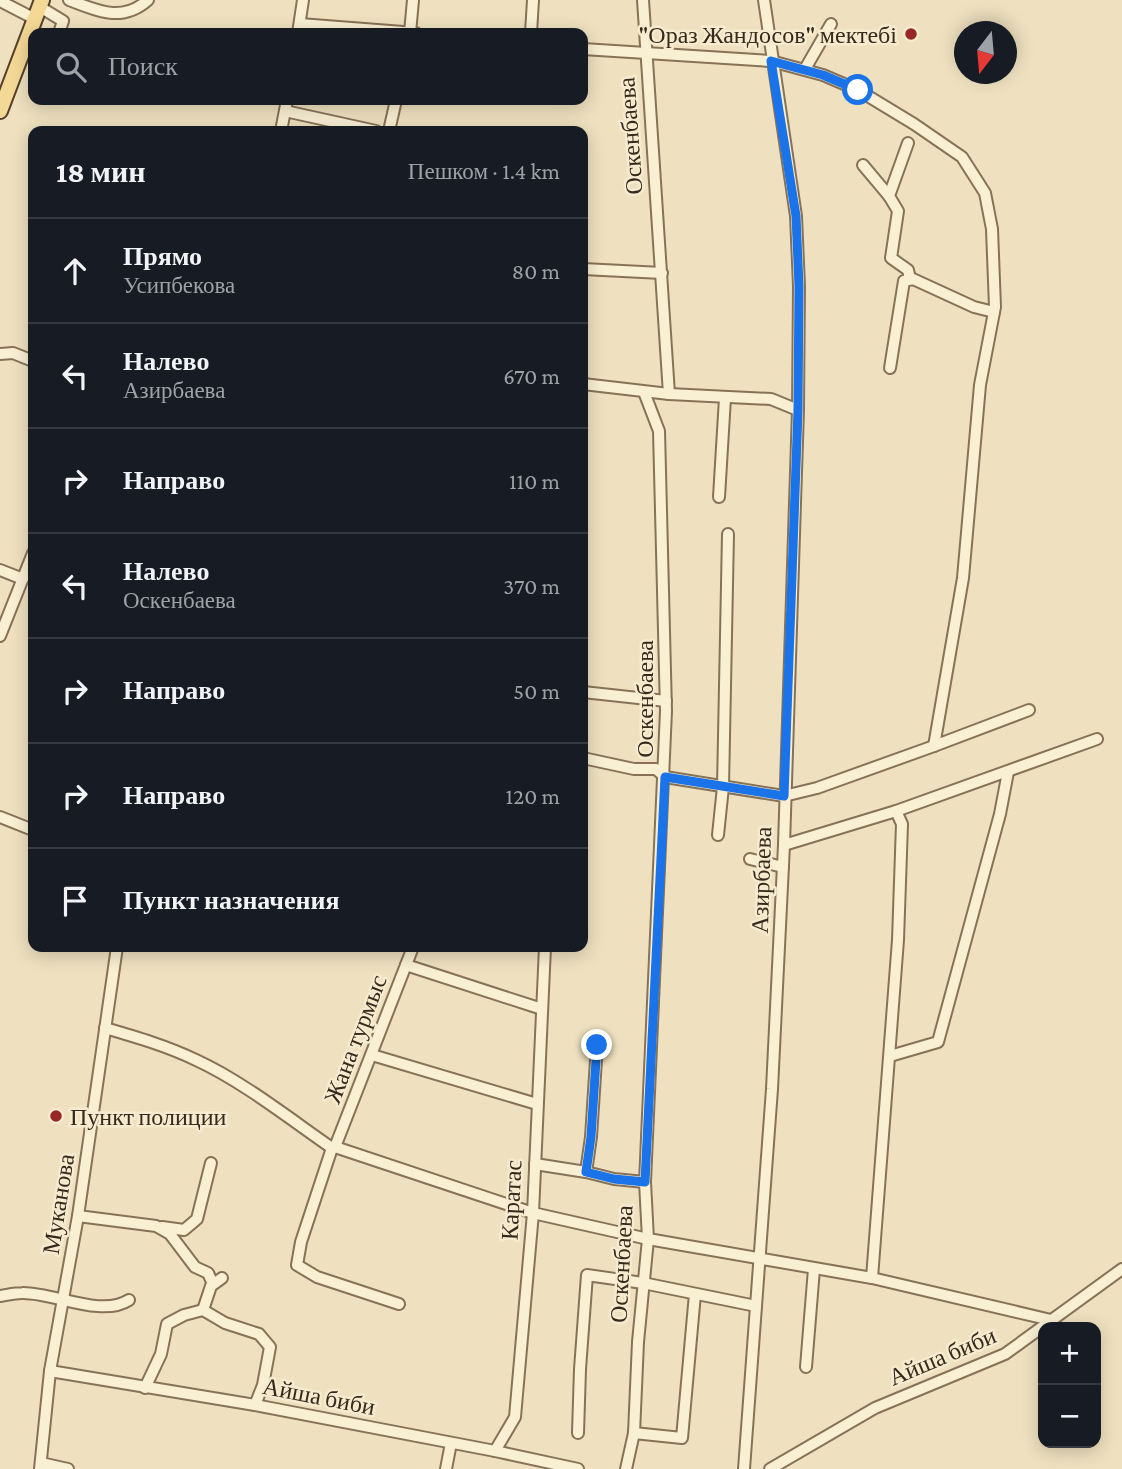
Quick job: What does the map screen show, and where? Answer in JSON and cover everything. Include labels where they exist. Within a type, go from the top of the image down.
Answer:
[{"type":"main road","points":[[33,28],[39,9]]},
{"type":"main road","points":[[2,102],[28,44]]},
{"type":"street","points":[[69,0],[116,15],[139,8],[148,0]]},
{"type":"street","points":[[299,28],[303,0]]},
{"type":"street","points":[[410,28],[413,0]]},
{"type":"street","points":[[531,28],[533,0]]},
{"type":"street","name":"Оскенбаева","points":[[643,0],[669,394]]},
{"type":"street","name":"Азирбаева","points":[[744,1469],[772,1089],[784,845],[798,410],[799,286],[796,216],[764,0]]},
{"type":"street","points":[[0,1],[39,9],[63,22],[61,28]]},
{"type":"street","points":[[805,69],[831,24]]},
{"type":"street","points":[[588,49],[771,61],[805,69],[858,90],[962,157],[985,193],[992,229],[994,312],[980,385],[963,578],[934,746]]},
{"type":"street","points":[[390,126],[395,105]]},
{"type":"street","points":[[282,126],[286,106],[358,126]]},
{"type":"street","points":[[890,196],[908,143]]},
{"type":"street","points":[[863,165],[890,196],[898,211],[891,258],[908,270],[910,279]]},
{"type":"street","points":[[588,269],[662,273]]},
{"type":"street","points":[[890,368],[904,281],[910,279],[974,307],[994,312]]},
{"type":"street","points":[[0,354],[13,353],[28,359]]},
{"type":"street","points":[[588,384],[644,392],[771,399],[798,410]]},
{"type":"street","name":"Оскенбаева","points":[[626,1469],[634,1433],[638,1342],[648,1239],[645,1182],[665,777],[666,701],[659,431],[644,392]]},
{"type":"street","points":[[719,497],[726,398]]},
{"type":"street","points":[[718,835],[723,787],[728,534]]},
{"type":"street","points":[[0,636],[28,566]]},
{"type":"street","points":[[0,570],[23,579]]},
{"type":"street","points":[[588,693],[666,701]]},
{"type":"street","points":[[588,759],[634,769],[656,769],[665,777],[784,796],[817,788],[1029,710]]},
{"type":"street","points":[[784,845],[896,811],[1097,739]]},
{"type":"street","points":[[890,1056],[938,1042],[1000,814],[1008,772]]},
{"type":"street","points":[[872,1278],[898,940],[902,824],[896,811]]},
{"type":"street","points":[[0,817],[28,828]]},
{"type":"street","points":[[750,859],[783,867]]},
{"type":"street","name":"Муканова","points":[[40,1466],[50,1371],[78,1216],[116,952]]},
{"type":"street","name":"Жана турмыс","points":[[399,1304],[317,1277],[297,1265],[304,1231],[334,1147],[410,952]]},
{"type":"street","name":"Каратас","points":[[495,1451],[515,1417],[533,1213],[545,952]]},
{"type":"street","points":[[406,965],[542,1009]]},
{"type":"street","points":[[104,1028],[146,1039],[197,1060],[334,1147],[533,1213],[648,1239],[872,1278],[1051,1320]]},
{"type":"street","points":[[586,1172],[597,1045]]},
{"type":"street","points":[[372,1055],[537,1104]]},
{"type":"street","points":[[78,1216],[184,1230],[197,1219],[211,1163]]},
{"type":"street","points":[[535,1164],[645,1182]]},
{"type":"street","points":[[156,1226],[170,1234],[195,1267],[217,1281],[211,1286],[203,1310]]},
{"type":"street","points":[[806,1367],[814,1269]]},
{"type":"street","name":"Айша биби","points":[[770,1469],[874,1408],[1005,1354],[1122,1269]]},
{"type":"street","points":[[578,1433],[587,1275],[643,1283],[756,1306]]},
{"type":"street","points":[[0,1296],[23,1293],[63,1301],[119,1307],[129,1300]]},
{"type":"street","points":[[634,1433],[682,1438],[695,1294]]},
{"type":"street","points":[[145,1388],[161,1354],[167,1324],[184,1315],[203,1310],[225,1323],[259,1334],[270,1347],[263,1385],[255,1405]]},
{"type":"street","name":"Айша биби","points":[[50,1371],[255,1405],[578,1469]]},
{"type":"street","points":[[446,1469],[451,1443]]},
{"type":"street","points":[[40,1466],[68,1469]]},
{"type":"place","name":"\"Ораз Жандосов\" мектебі","points":[[911,34]]},
{"type":"place","name":"Пункт полиции","points":[[56,1116]]},
{"type":"route","points":[[597,1045],[586,1172],[614,1179],[645,1182],[665,777],[784,796],[798,410],[799,286],[796,216],[771,61],[823,75],[858,90]]}]
